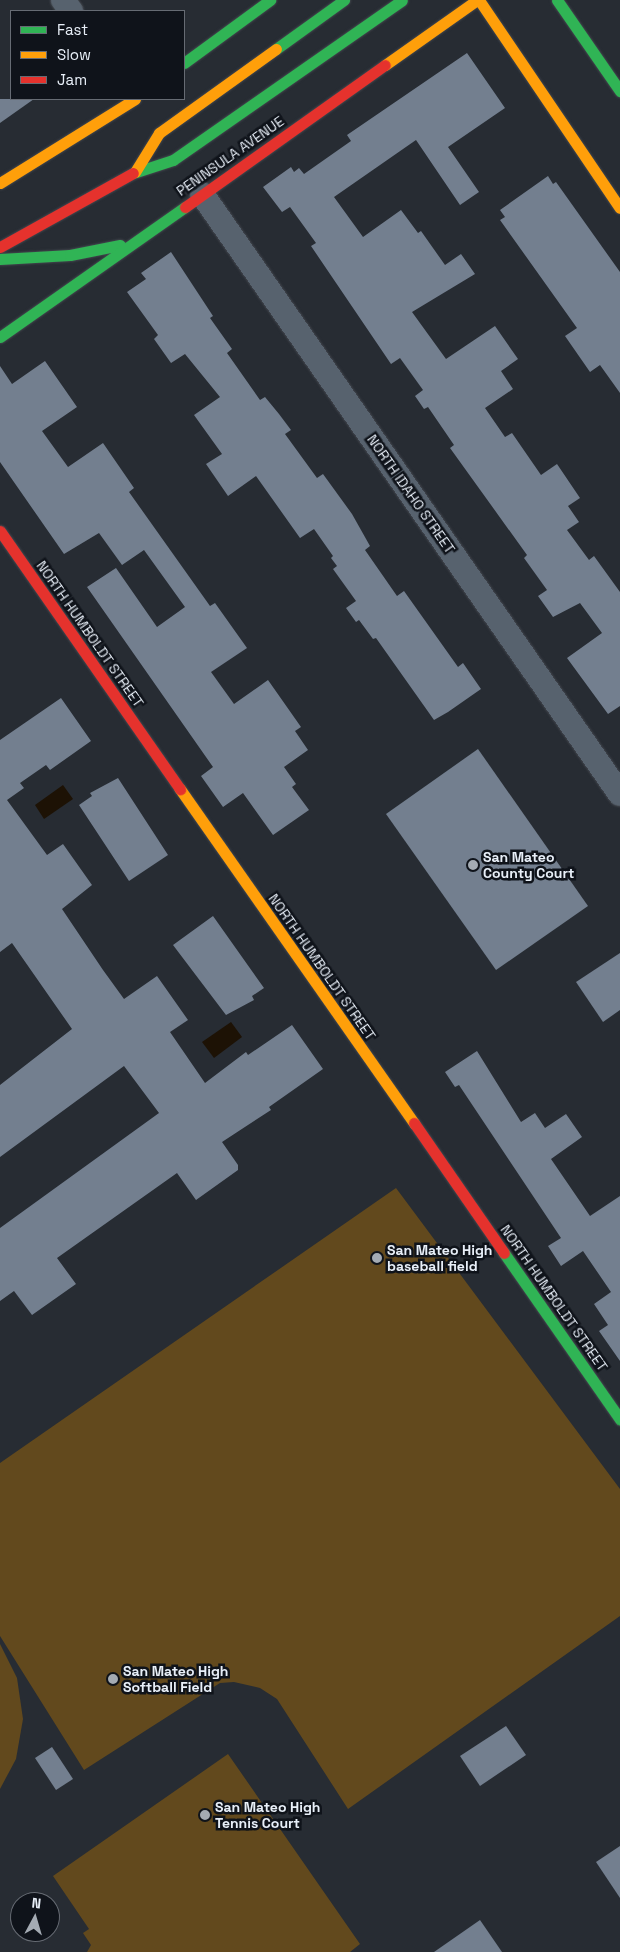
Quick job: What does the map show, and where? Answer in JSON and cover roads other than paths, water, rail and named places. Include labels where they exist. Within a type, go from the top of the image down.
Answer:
[{"type":"main road","points":[[185,62],[270,0]]},
{"type":"main road","points":[[135,172],[159,133],[231,79],[344,0]]},
{"type":"main road","points":[[0,247],[135,172],[173,160],[402,0]]},
{"type":"main road","points":[[478,0],[620,208]]},
{"type":"main road","name":"PENINSULA AVENUE","points":[[0,338],[129,244],[478,0]]},
{"type":"main road","points":[[557,0],[620,91]]},
{"type":"main road","points":[[0,183],[132,100]]},
{"type":"main road","points":[[0,259],[70,255],[129,244]]},
{"type":"main road","name":"NORTH HUMBOLDT STREET","points":[[0,531],[620,1419]]},
{"type":"street","name":"NORTH IDAHO STREET","points":[[202,194],[613,770],[620,794]]},
{"type":"place","name":"San Mateo County Court","points":[[473,865]]},
{"type":"place","name":"San Mateo High baseball field","points":[[377,1258]]},
{"type":"place","name":"San Mateo High Softball Field","points":[[113,1679]]},
{"type":"place","name":"San Mateo High Tennis Court","points":[[205,1815]]}]
